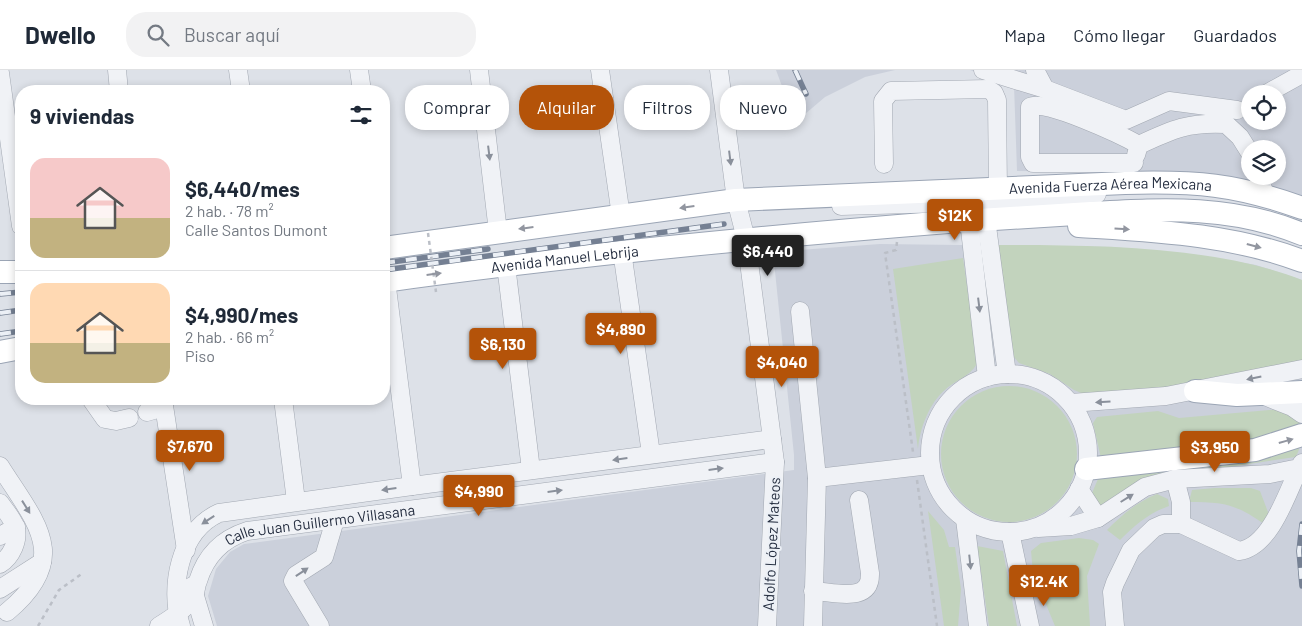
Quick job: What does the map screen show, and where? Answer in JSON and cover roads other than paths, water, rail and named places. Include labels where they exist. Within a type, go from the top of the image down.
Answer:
[{"type":"main road","name":"Avenida Fuerza Aérea Mexicana","points":[[736,200],[998,191],[1129,173],[1239,188],[1262,186],[1302,208]]},
{"type":"main road","points":[[390,247],[736,200]]},
{"type":"main road","name":"Avenida Fuerza Aérea Mexicana","points":[[746,239],[978,220],[1182,209],[1234,214],[1302,234]]},
{"type":"main road","points":[[978,220],[1207,237],[1249,244],[1302,261]]},
{"type":"main road","name":"Avenida Manuel Lebrija","points":[[390,280],[622,251],[746,239]]},
{"type":"main road","points":[[0,272],[15,272]]},
{"type":"main road","points":[[0,352],[15,349]]},
{"type":"main road","points":[[1196,391],[1262,395],[1302,392]]},
{"type":"main road","points":[[1082,479],[1116,465],[1255,450],[1302,435]]},
{"type":"street","points":[[117,70],[118,85]]},
{"type":"street","points":[[238,70],[240,85]]},
{"type":"street","points":[[359,70],[361,85]]},
{"type":"street","points":[[479,70],[498,232]]},
{"type":"street","points":[[600,70],[621,216]]},
{"type":"street","name":"Adolfo López Mateos","points":[[718,70],[736,200],[746,239],[775,462],[767,626]]},
{"type":"street","points":[[983,70],[1045,89],[1126,120],[1169,101],[1241,106]]},
{"type":"street","points":[[1035,70],[1045,89]]},
{"type":"street","points":[[0,73],[15,182]]},
{"type":"street","points":[[1282,85],[1302,74]]},
{"type":"street","points":[[884,164],[883,101],[892,91],[988,89],[994,93],[997,100],[998,191]]},
{"type":"street","points":[[1139,145],[1112,130],[1039,104],[1030,106],[1030,156],[1033,163],[1129,173],[1139,145],[1170,131],[1200,123],[1226,124],[1242,140]]},
{"type":"street","points":[[736,200],[773,208],[1015,201],[1150,191],[1235,196],[1302,216]]},
{"type":"street","points":[[746,239],[771,228],[1149,201],[1220,206],[1271,216],[1302,227]]},
{"type":"street","points":[[978,220],[1007,374]]},
{"type":"street","points":[[978,220],[987,377]]},
{"type":"street","points":[[622,251],[651,454]]},
{"type":"street","points":[[506,265],[532,470]]},
{"type":"street","points":[[800,311],[817,478],[813,626]]},
{"type":"street","points":[[390,319],[412,486]]},
{"type":"street","points":[[0,363],[15,352]]},
{"type":"street","points":[[1071,403],[1143,398],[1196,391],[1302,369]]},
{"type":"street","points":[[1032,528],[1059,513],[1082,479],[1088,450],[1086,434],[1080,418],[1071,403],[1043,381],[1026,376],[1007,374],[987,377],[967,386],[949,401],[937,420],[930,442],[930,465],[936,486],[949,504],[965,519],[979,526],[1010,532],[1032,528],[1071,526],[1098,518],[1145,487],[1175,479],[1270,474],[1301,466]]},
{"type":"street","points":[[1262,395],[1292,407],[1302,414]]},
{"type":"street","points":[[95,405],[105,419],[116,422],[129,418]]},
{"type":"street","points":[[146,412],[159,405]]},
{"type":"street","points":[[163,405],[194,595],[204,626]]},
{"type":"street","points":[[284,405],[296,501]]},
{"type":"street","name":"Calle Juan Guillermo Villasana","points":[[186,549],[190,537],[197,528],[219,513],[651,454],[772,440]]},
{"type":"street","name":"Calle Juan Guillermo Villasana","points":[[194,595],[206,562],[217,546],[228,537],[247,531],[775,462]]},
{"type":"street","points":[[817,478],[930,465]]},
{"type":"street","points":[[0,466],[39,528],[43,538],[42,562],[26,596],[8,612]]},
{"type":"street","points":[[1115,626],[1112,592],[1131,550],[1154,528],[1163,524],[1181,524],[1239,550],[1249,549],[1259,543],[1270,528],[1301,466]]},
{"type":"street","points":[[1082,479],[1098,518]]},
{"type":"street","points":[[1175,479],[1182,502],[1181,524]]},
{"type":"street","points":[[813,591],[860,594],[868,588],[870,573],[858,500]]},
{"type":"street","points":[[2,509],[16,527],[15,542],[3,563]]},
{"type":"street","points":[[965,519],[978,626]]},
{"type":"street","points":[[320,626],[293,581],[296,575],[324,557],[335,520]]},
{"type":"street","points":[[0,536],[16,527]]},
{"type":"street","points":[[1010,532],[1025,594],[1030,626]]},
{"type":"street","points":[[179,620],[177,585],[186,549]]},
{"type":"street","points":[[0,589],[42,562]]},
{"type":"street","points":[[1025,594],[1040,626]]},
{"type":"street","points":[[159,626],[179,620],[194,595]]},
{"type":"street","points":[[970,626],[974,605]]},
{"type":"railway","points":[[795,70],[802,85]]},
{"type":"railway","points":[[390,269],[724,224]]},
{"type":"railway","points":[[390,262],[488,249]]},
{"type":"railway","points":[[0,294],[15,293]]},
{"type":"railway","points":[[0,313],[15,311]]},
{"type":"railway","points":[[0,334],[15,332]]},
{"type":"railway","points":[[1302,524],[1299,551],[1302,586]]}]
